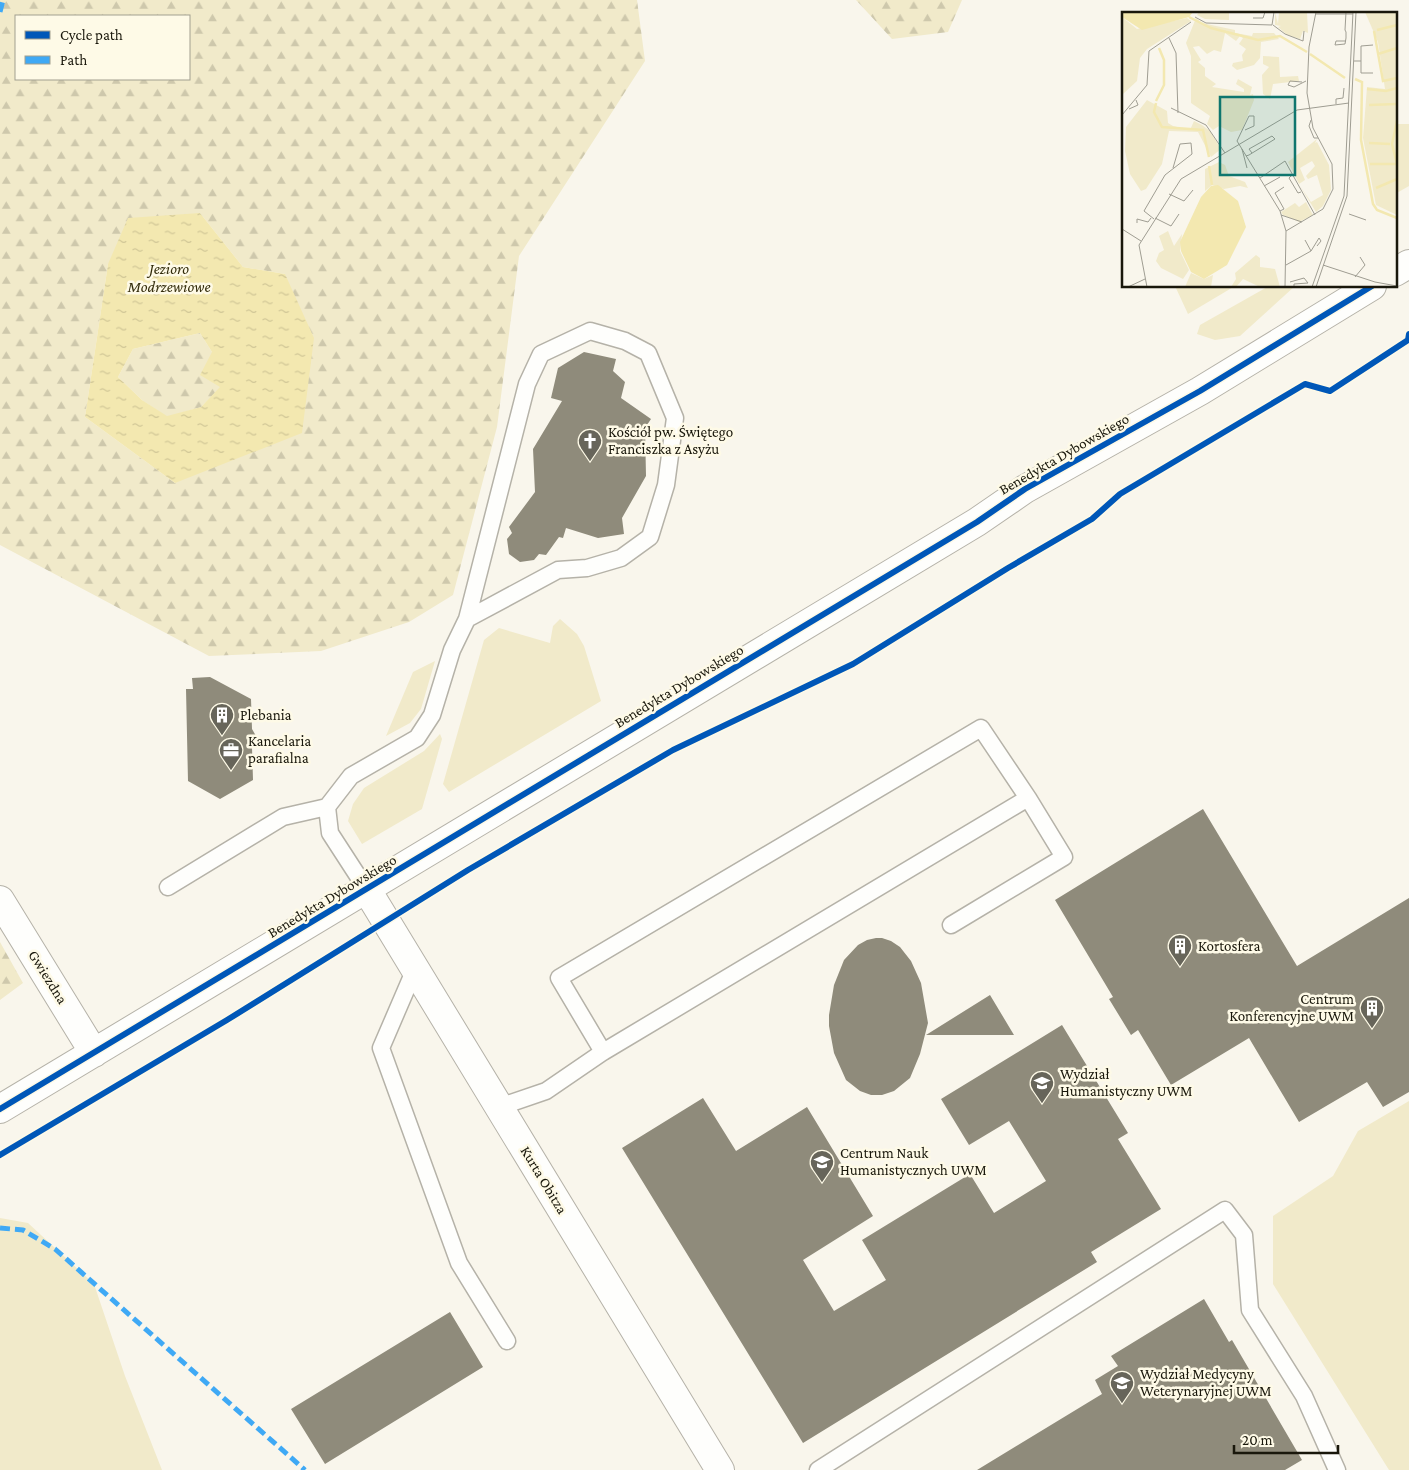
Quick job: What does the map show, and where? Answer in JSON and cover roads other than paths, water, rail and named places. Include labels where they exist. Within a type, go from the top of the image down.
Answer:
[{"type":"street","points":[[1396,271],[1409,264]]},
{"type":"street","name":"Benedykta Dybowskiego","points":[[0,1109],[977,522],[1025,489],[1200,391],[1369,288]]},
{"type":"street","name":"Kurta Obitza","points":[[367,890],[720,1470]]},
{"type":"street","name":"Gwiezdna","points":[[0,900],[94,1054]]},
{"type":"lane","points":[[168,887],[283,817],[327,806],[351,776],[417,738],[432,715],[452,650],[467,619],[527,384],[541,354],[590,331],[625,341],[648,353],[675,418],[666,486],[650,537],[620,558],[587,568],[558,570],[467,619]]},
{"type":"lane","points":[[603,1052],[558,978],[981,728],[1028,798],[1064,857],[951,925]]},
{"type":"lane","points":[[499,1107],[546,1091],[603,1052],[1028,798]]},
{"type":"lane","points":[[327,806],[330,833],[367,890]]},
{"type":"lane","points":[[415,969],[381,1048],[459,1262],[507,1341]]},
{"type":"lane","points":[[818,1470],[1225,1210],[1244,1235],[1250,1310],[1304,1396],[1337,1470]]},
{"type":"water","name":"Jezioro Modrzewiowe","points":[[200,213],[243,267],[285,274],[314,338],[302,433],[175,483],[85,417],[108,264],[128,218]],"holes":[[[200,333],[212,352],[200,375],[220,387],[201,407],[167,416],[142,400],[118,377],[133,349]]]},
{"type":"place","name":"Kościół pw. Świętego Franciszka z Asyżu","points":[[590,462]]},
{"type":"place","name":"Plebania","points":[[222,736]]},
{"type":"place","name":"Kancelaria parafialna","points":[[231,771]]},
{"type":"place","name":"Kortosfera","points":[[1180,967]]},
{"type":"place","name":"Centrum Konferencyjne UWM","points":[[1372,1029]]},
{"type":"place","name":"Wydział Humanistyczny UWM","points":[[1042,1104]]},
{"type":"place","name":"Centrum Nauk Humanistycznych UWM","points":[[822,1183]]},
{"type":"place","name":"Wydział Medycyny Weterynaryjnej UWM","points":[[1122,1404]]}]
